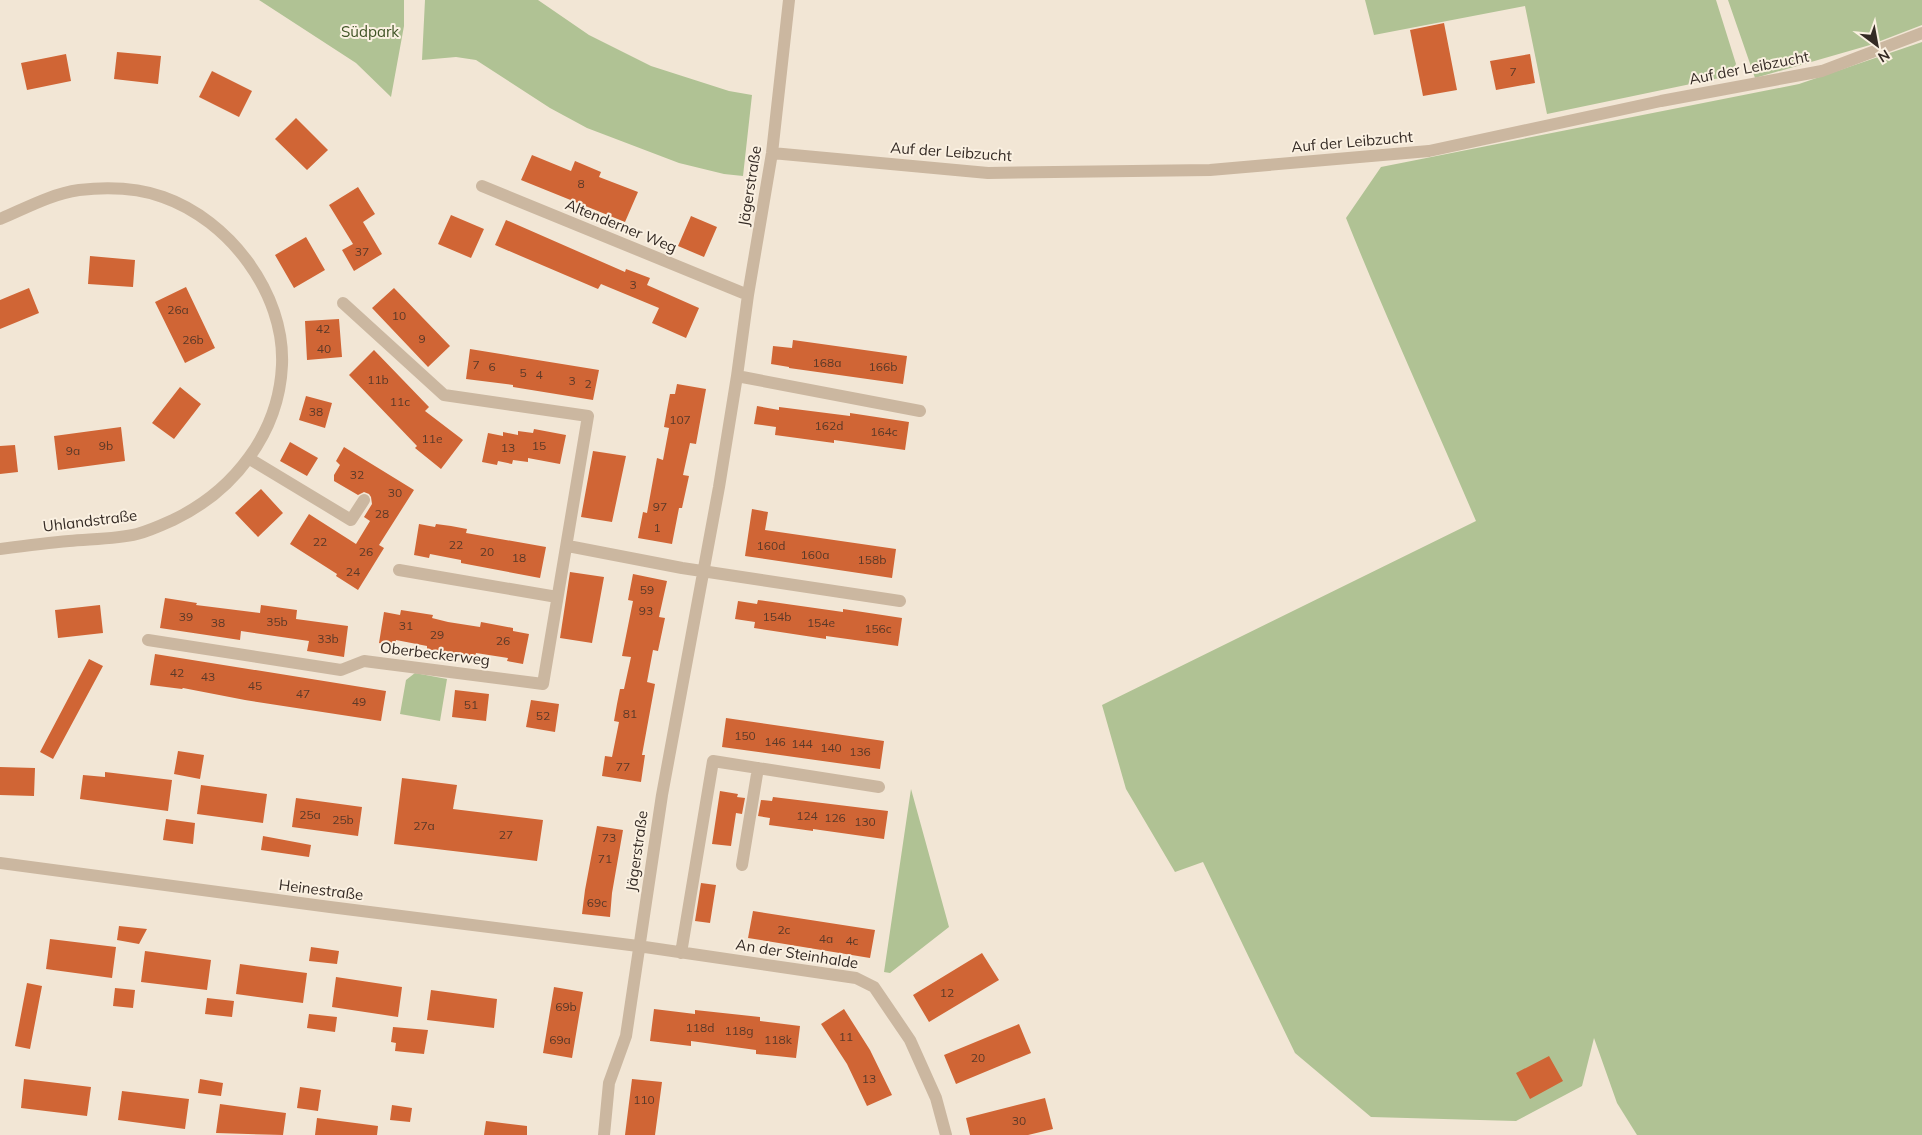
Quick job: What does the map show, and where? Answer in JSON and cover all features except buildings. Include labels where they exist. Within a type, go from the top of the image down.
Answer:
[{"type":"street","name":"Jägerstraße","points":[[604,1135],[609,1084],[626,1036],[663,787],[737,376],[748,295],[772,153],[789,0]]},
{"type":"street","name":"Auf der Leibzucht","points":[[772,153],[988,173],[1210,170],[1429,151],[1661,101],[1822,71],[1922,33]]},
{"type":"street","name":"Altenderner Weg","points":[[482,186],[748,295]]},
{"type":"street","name":"Uhlandstraße","points":[[0,219],[58,195],[78,190],[96,189],[124,189],[162,196],[188,209],[206,220],[227,238],[257,276],[268,297],[279,328],[282,364],[281,381],[276,403],[262,440],[250,459],[214,494],[173,520],[138,534],[0,549]]},
{"type":"street","name":"Oberbeckerweg","points":[[148,640],[341,670],[364,661],[543,684],[556,597],[568,546],[588,416],[444,395],[343,303]]},
{"type":"street","points":[[737,376],[920,411]]},
{"type":"street","points":[[250,459],[351,520],[364,500]]},
{"type":"street","points":[[568,546],[703,570],[900,601]]},
{"type":"street","points":[[398,570],[556,597]]},
{"type":"street","points":[[681,952],[714,761],[879,787]]},
{"type":"street","points":[[742,865],[758,768]]},
{"type":"street","name":"Heinestraße","points":[[0,863],[638,946]]},
{"type":"street","name":"An der Steinhalde","points":[[638,946],[856,978],[874,987],[910,1040],[936,1098],[946,1135]]},
{"type":"green space","name":"Südpark","points":[[259,0],[404,0],[404,26],[391,97],[356,63]]},
{"type":"green space","points":[[425,0],[538,0],[589,35],[651,66],[729,91],[752,95],[743,176],[724,174],[679,163],[587,128],[550,108],[476,60],[456,57],[422,60]]},
{"type":"green space","points":[[1365,0],[1716,0],[1736,64],[1729,76],[1547,114],[1525,6],[1374,35]]},
{"type":"green space","points":[[1728,0],[1922,0],[1922,25],[1870,45],[1755,78]]},
{"type":"green space","points":[[1922,42],[1922,1135],[1637,1135],[1617,1103],[1594,1038],[1582,1086],[1516,1121],[1371,1117],[1295,1053],[1203,862],[1175,872],[1126,789],[1102,705],[1476,521],[1346,218],[1381,167],[1799,84]]},
{"type":"green space","points":[[415,673],[447,679],[440,721],[400,714],[406,680]]},
{"type":"green space","points":[[911,789],[949,927],[890,973],[884,972]]}]
